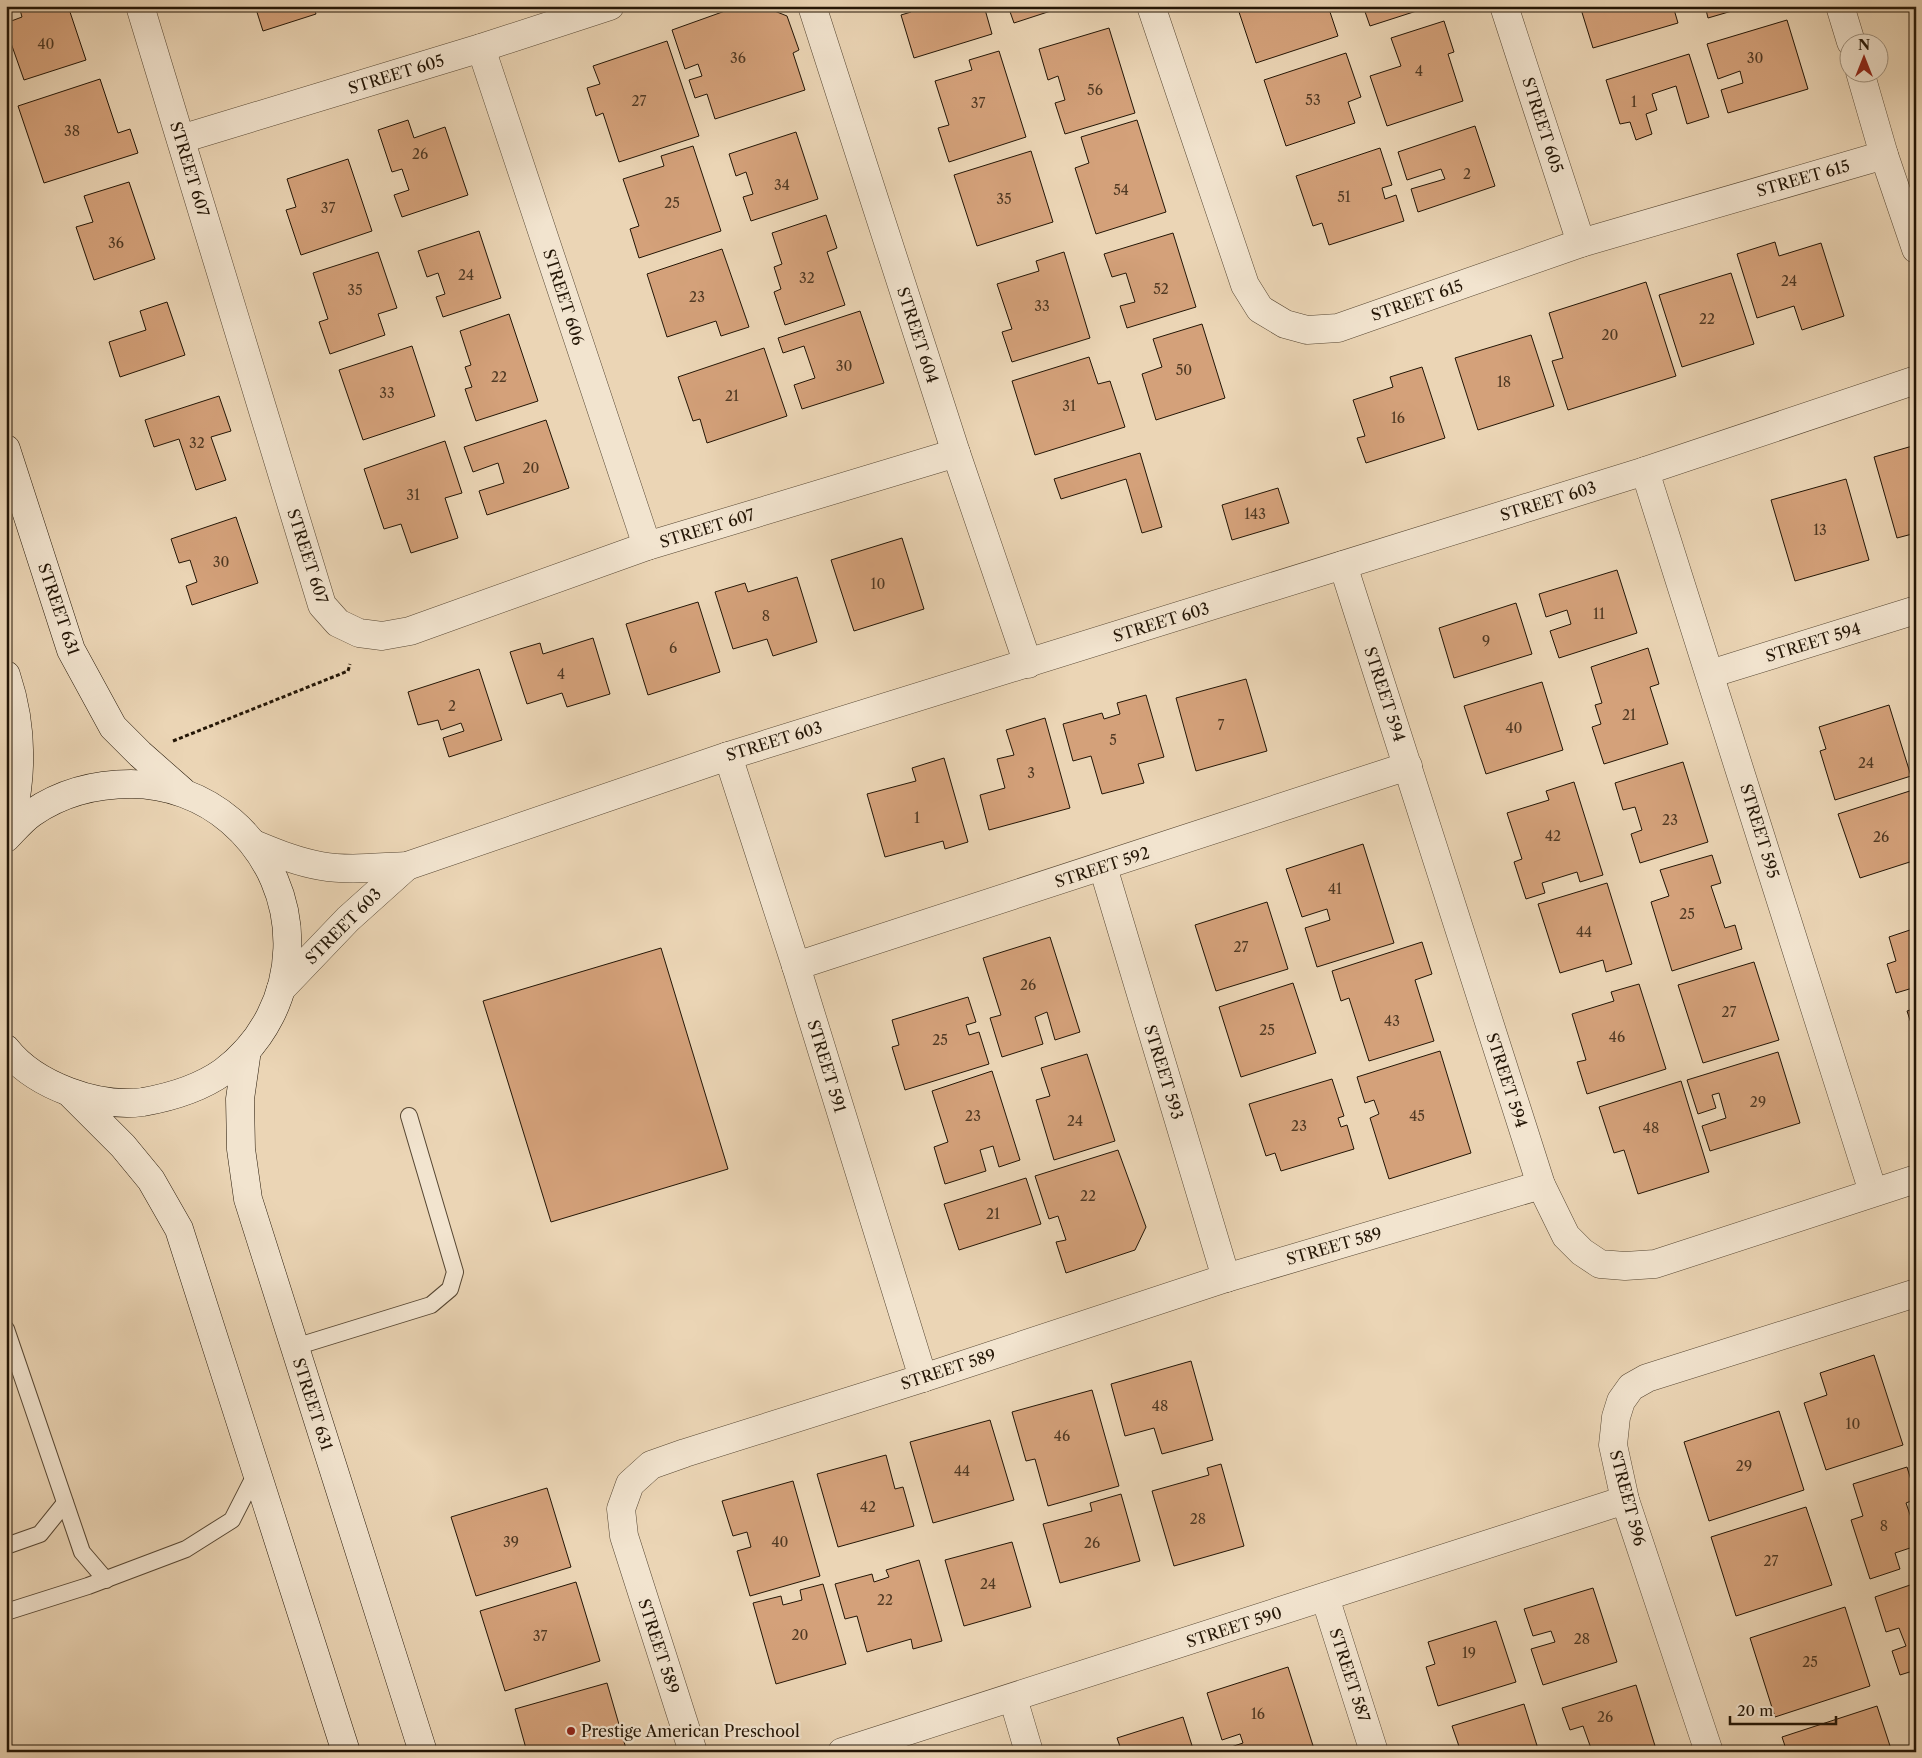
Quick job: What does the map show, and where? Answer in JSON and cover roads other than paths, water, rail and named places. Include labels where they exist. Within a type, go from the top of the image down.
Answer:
[{"type":"street","name":"STREET 607","points":[[140,6],[182,139],[322,605],[338,623],[359,633],[382,636],[410,631],[647,546],[956,453]]},
{"type":"street","name":"STREET 605","points":[[182,139],[481,48],[610,6]]},
{"type":"street","name":"STREET 604","points":[[812,6],[956,453],[1028,664]]},
{"type":"street","name":"STREET 615","points":[[1151,6],[1245,285],[1260,309],[1285,324],[1307,330],[1338,328],[1581,244],[1884,154]]},
{"type":"street","name":"STREET 605","points":[[1504,6],[1581,244]]},
{"type":"street","points":[[1840,6],[1848,32]]},
{"type":"street","name":"STREET 606","points":[[481,48],[647,546]]},
{"type":"street","points":[[1863,82],[1884,154],[1916,249]]},
{"type":"street","name":"STREET 603","points":[[254,844],[292,859],[322,866],[362,868],[407,866],[728,756],[1645,471],[1916,380]]},
{"type":"street","name":"STREET 631","points":[[6,449],[70,650],[113,727],[140,754],[185,793]]},
{"type":"street","name":"STREET 595","points":[[1645,471],[1872,1192]]},
{"type":"street","name":"STREET 594","points":[[1343,565],[1541,1185],[1566,1236],[1600,1264],[1625,1266],[1655,1264],[1916,1179]]},
{"type":"street","name":"STREET 594","points":[[1710,674],[1916,610]]},
{"type":"street","points":[[6,675],[11,688],[18,731],[19,760],[17,792],[6,828]]},
{"type":"street","name":"STREET 591","points":[[728,756],[796,966],[923,1378]]},
{"type":"street","name":"STREET 592","points":[[796,966],[1408,766]]},
{"type":"street","points":[[6,838],[31,814],[66,794],[106,784],[146,784],[185,793],[205,802],[223,814],[254,844],[268,865],[278,888],[285,913],[288,938],[287,964],[281,989],[267,1022],[246,1050],[222,1072],[195,1088],[164,1098],[133,1103],[101,1101],[70,1092],[29,1070],[8,1052]]},
{"type":"street","name":"STREET 603","points":[[281,989],[348,919],[407,866]]},
{"type":"street","name":"STREET 593","points":[[1103,867],[1226,1278]]},
{"type":"street","name":"STREET 631","points":[[246,1050],[240,1109],[241,1148],[248,1199],[423,1752]]},
{"type":"street","points":[[70,1092],[128,1152],[150,1180],[179,1229],[346,1752]]},
{"type":"street","name":"STREET 589","points":[[693,1752],[624,1536],[621,1509],[630,1484],[651,1465],[685,1452],[923,1378],[1226,1278],[1541,1185]]},
{"type":"street","name":"STREET 596","points":[[1709,1752],[1625,1500],[1613,1446],[1618,1409],[1621,1401],[1632,1387],[1648,1378],[1914,1300]]},
{"type":"street","name":"STREET 590","points":[[842,1752],[1625,1500]]},
{"type":"street","name":"STREET 587","points":[[1325,1598],[1374,1752]]},
{"type":"street","points":[[1012,1698],[1029,1752]]},
{"type":"lane","points":[[295,1347],[431,1305],[450,1289],[454,1272],[409,1116]]},
{"type":"lane","points":[[6,1329],[82,1552],[106,1580]]},
{"type":"lane","points":[[6,1612],[106,1580],[186,1549],[232,1520],[256,1473]]},
{"type":"lane","points":[[6,1546],[40,1534],[65,1503]]},
{"type":"place","name":"Prestige American Preschool","points":[[571,1731]]}]
